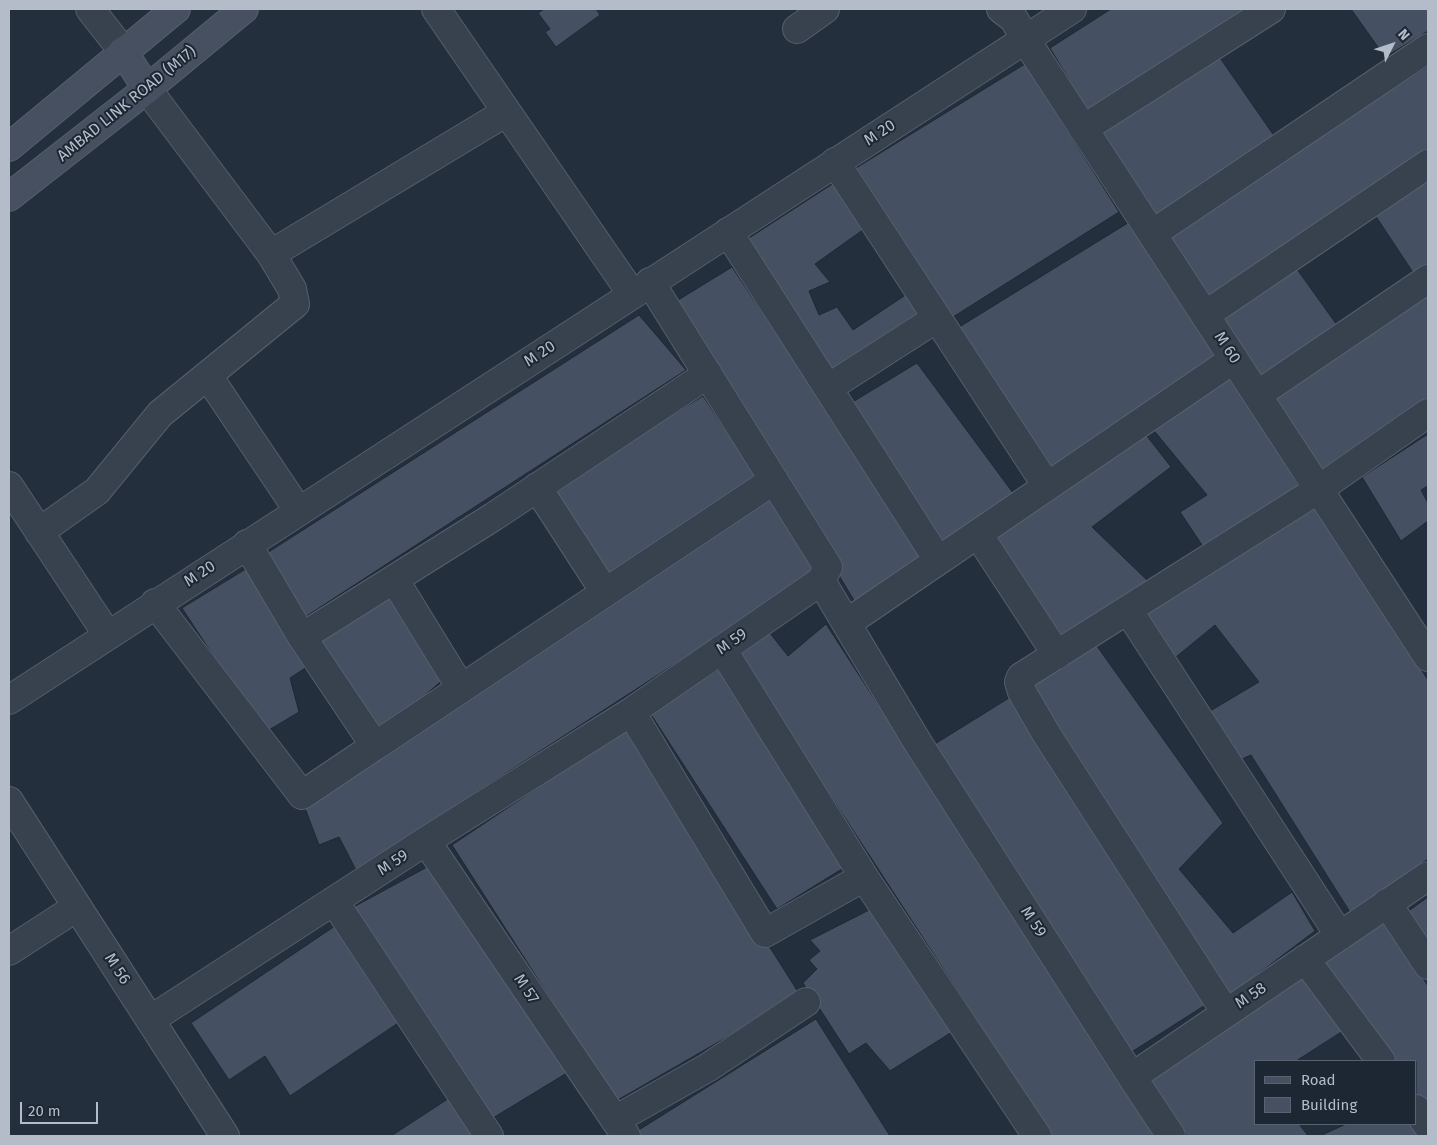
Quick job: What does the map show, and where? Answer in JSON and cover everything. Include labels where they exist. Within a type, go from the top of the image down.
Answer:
[{"type":"main road","points":[[9,148],[123,51],[176,9]]},
{"type":"main road","name":"AMBAD LINK ROAD (M17)","points":[[9,197],[148,89],[244,9]]},
{"type":"main road","points":[[123,51],[148,89]]},
{"type":"street","points":[[90,9],[123,51]]},
{"type":"street","points":[[436,9],[506,113],[708,374],[828,566],[821,581]]},
{"type":"street","points":[[797,29],[825,9]]},
{"type":"street","name":"M 60","points":[[1001,9],[1014,19],[1083,129],[1428,657]]},
{"type":"street","name":"M 20","points":[[9,700],[107,634],[1072,9]]},
{"type":"street","points":[[1083,129],[1270,9]]},
{"type":"street","points":[[1152,234],[1428,48]]},
{"type":"street","points":[[39,532],[97,491],[160,414],[295,304],[292,289],[271,254],[148,89]]},
{"type":"street","points":[[271,254],[506,113]]},
{"type":"street","points":[[835,162],[1047,486]]},
{"type":"street","points":[[1205,315],[1428,164]]},
{"type":"street","points":[[728,232],[938,560]]},
{"type":"street","points":[[1257,395],[1428,278]]},
{"type":"street","points":[[828,388],[937,318]]},
{"type":"street","points":[[847,623],[1234,359]]},
{"type":"street","points":[[302,637],[537,487],[708,374]]},
{"type":"street","points":[[208,376],[298,510]]},
{"type":"street","points":[[1226,1013],[1022,692],[1019,682],[1021,677],[1319,489],[1428,413]]},
{"type":"street","points":[[155,603],[302,794],[774,480]]},
{"type":"street","points":[[537,487],[605,592]]},
{"type":"street","points":[[11,493],[107,634]]},
{"type":"street","points":[[978,534],[1057,655]]},
{"type":"street","points":[[247,544],[302,637],[375,746]]},
{"type":"street","points":[[394,579],[461,688]]},
{"type":"street","name":"M 59","points":[[150,1020],[426,841],[631,712],[821,581],[918,743],[1132,1078]]},
{"type":"street","points":[[1128,610],[1340,936]]},
{"type":"street","points":[[722,649],[864,877],[1038,1136]]},
{"type":"street","points":[[631,712],[765,933],[864,877]]},
{"type":"street","name":"M 56","points":[[9,801],[225,1136]]},
{"type":"street","name":"M 57","points":[[426,841],[620,1128]]},
{"type":"street","name":"M 58","points":[[1132,1078],[1428,876]]},
{"type":"street","points":[[334,901],[489,1136]]},
{"type":"street","points":[[1387,903],[1428,965]]},
{"type":"street","points":[[9,951],[77,907]]},
{"type":"street","points":[[1305,959],[1380,1060]]},
{"type":"street","points":[[620,1128],[806,1002]]},
{"type":"street","points":[[1132,1078],[1171,1136]]},
{"type":"street","points":[[1417,1110],[1428,1126]]},
{"type":"building","points":[[544,9],[596,9],[600,15],[556,47],[545,32],[550,29],[538,13]]},
{"type":"building","points":[[1111,9],[1254,9],[1090,115],[1050,48]]},
{"type":"building","points":[[1351,9],[1428,9],[1428,31],[1385,57]]},
{"type":"building","points":[[1218,55],[1277,140],[1159,221],[1098,132]]},
{"type":"building","points":[[1025,64],[1119,212],[953,317],[856,168]]},
{"type":"building","points":[[1428,66],[1428,152],[1206,301],[1163,239]]},
{"type":"building","points":[[837,181],[867,227],[815,264],[830,282],[809,291],[819,315],[837,307],[853,330],[907,294],[921,317],[828,373],[746,240]]},
{"type":"building","points":[[1428,181],[1428,273],[1418,280],[1375,215]]},
{"type":"building","points":[[1131,221],[1216,354],[1053,472],[956,329]]},
{"type":"building","points":[[1294,265],[1342,332],[1261,385],[1214,318]]},
{"type":"building","points":[[732,267],[925,557],[858,607],[675,302]]},
{"type":"building","points":[[1428,295],[1428,399],[1323,473],[1270,398]]},
{"type":"building","points":[[639,315],[686,370],[305,617],[267,553]]},
{"type":"building","points":[[917,363],[1016,497],[936,545],[846,406]]},
{"type":"building","points":[[1230,374],[1299,486],[1206,551],[1180,512],[1207,495],[1151,427]]},
{"type":"building","points":[[703,396],[759,481],[606,582],[548,491]]},
{"type":"building","points":[[1143,431],[1171,467],[1092,527],[1150,583],[1058,644],[986,537]]},
{"type":"building","points":[[1428,434],[1428,486],[1421,490],[1428,503],[1428,521],[1401,541],[1362,477]]},
{"type":"building","points":[[770,498],[816,573],[356,870],[339,837],[319,845],[305,808]]},
{"type":"building","points":[[1316,508],[1428,680],[1428,859],[1350,912],[1251,755],[1240,760],[1205,714],[1259,682],[1215,625],[1176,657],[1141,612]]},
{"type":"building","points":[[254,564],[313,663],[290,678],[299,712],[264,733],[182,608]]},
{"type":"building","points":[[392,593],[446,677],[380,734],[313,640]]},
{"type":"building","points":[[826,624],[1157,1136],[1052,1136],[739,655],[769,632],[788,656]]},
{"type":"building","points":[[1094,642],[1223,823],[1179,869],[1233,933],[1292,892],[1315,931],[1227,997],[1029,687]]},
{"type":"building","points":[[724,666],[845,867],[777,909],[650,713]]},
{"type":"building","points":[[1009,698],[1210,1002],[1130,1053],[930,747]]},
{"type":"building","points":[[630,726],[800,995],[616,1101],[452,845]]},
{"type":"building","points":[[429,866],[570,1071],[488,1121],[348,910]]},
{"type":"building","points":[[1428,897],[1428,954],[1403,915]]},
{"type":"building","points":[[873,908],[952,1032],[890,1071],[866,1043],[849,1054],[803,983],[817,969],[809,960],[820,951],[810,940]]},
{"type":"building","points":[[1386,921],[1428,986],[1428,1113],[1417,1097],[1417,1060],[1389,1060],[1320,966]]},
{"type":"building","points":[[338,924],[404,1019],[290,1096],[265,1056],[229,1080],[191,1023]]},
{"type":"building","points":[[1303,972],[1346,1029],[1298,1060],[1254,1060],[1254,1125],[1300,1125],[1308,1136],[1187,1136],[1147,1078]]},
{"type":"building","points":[[816,1019],[890,1136],[636,1136],[634,1133]]},
{"type":"building","points":[[454,1095],[482,1136],[391,1136]]},
{"type":"building","points":[[1344,1125],[1415,1125],[1422,1136],[1320,1136]]}]
